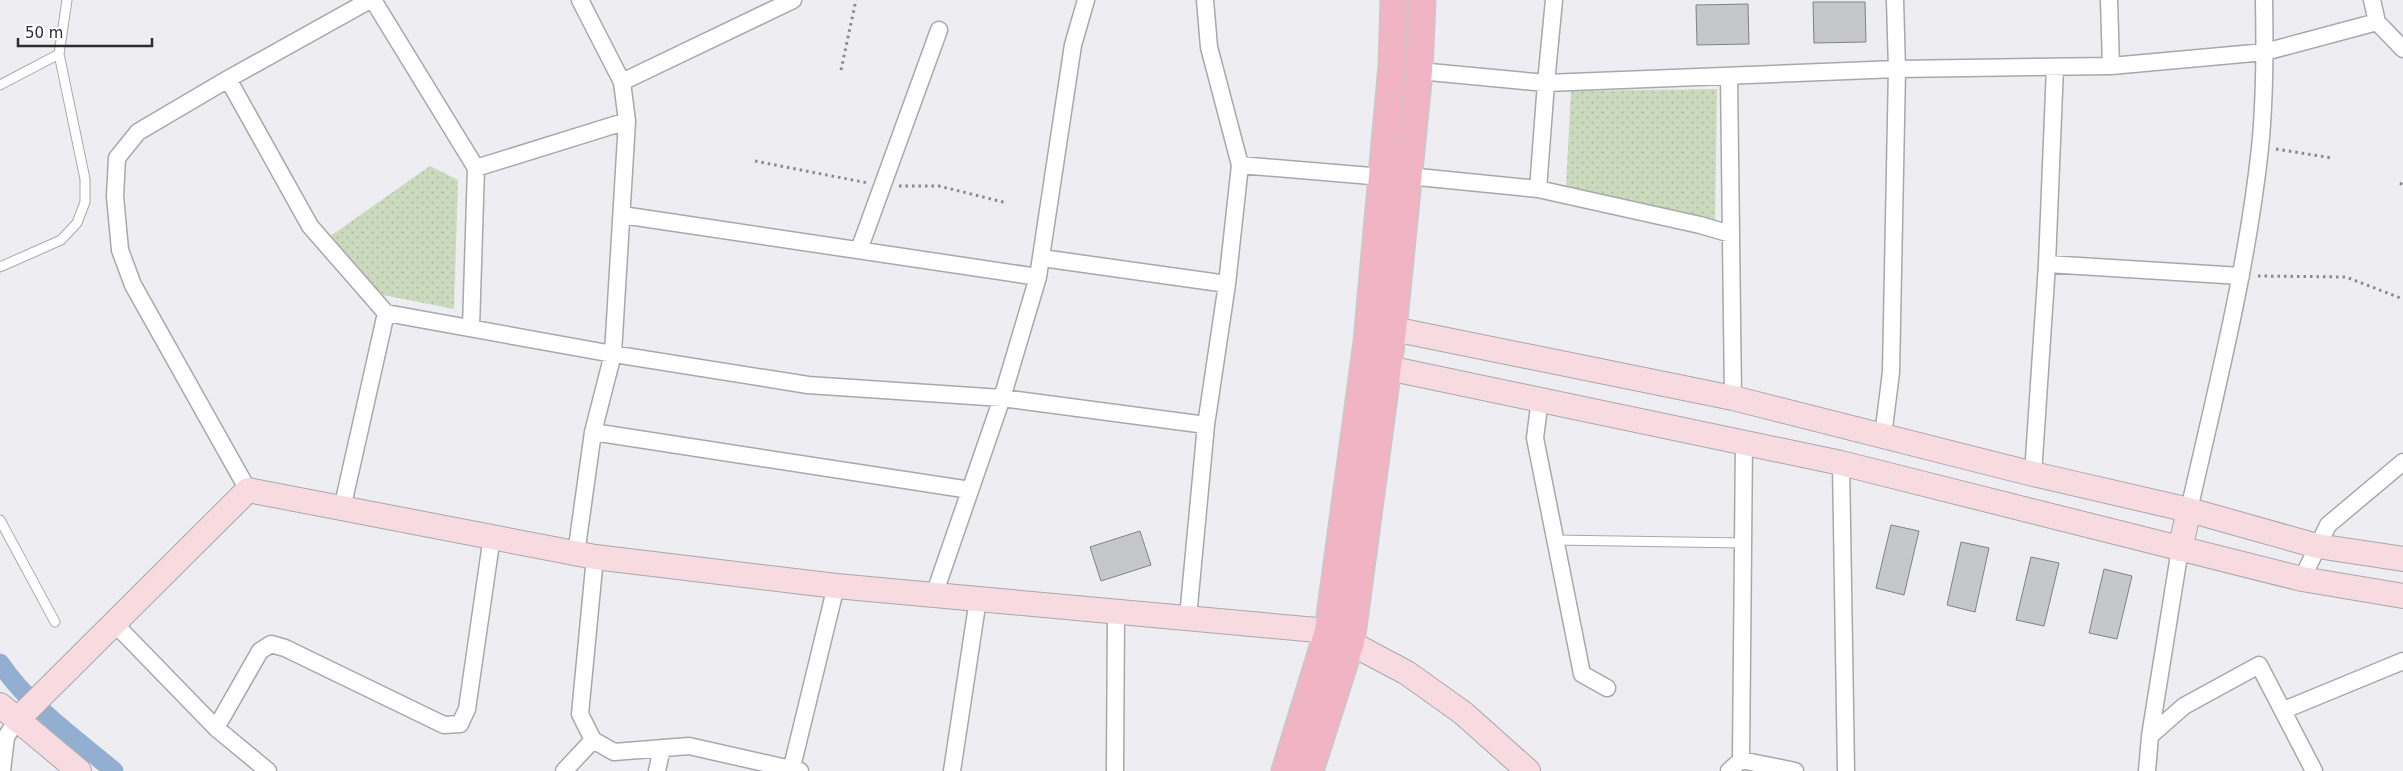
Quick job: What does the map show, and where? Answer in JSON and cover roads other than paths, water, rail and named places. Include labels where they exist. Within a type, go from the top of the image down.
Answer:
[{"type":"main road","points":[[1310,771],[1339,637],[1388,368],[1393,329],[1396,176],[1392,66],[1394,0]]},
{"type":"main road","points":[[1285,771],[1339,637],[1367,342],[1396,176],[1418,71],[1422,0]]},
{"type":"street","points":[[472,328],[476,168],[371,0],[228,79],[138,132],[118,158],[115,196],[120,250],[133,285],[248,490],[586,555],[836,586],[1188,617],[1339,637],[1407,673],[1455,708],[1528,771]]},
{"type":"street","points":[[580,0],[622,82],[627,121],[614,354],[594,432],[586,555],[580,714],[593,740],[614,752],[689,746],[794,770],[836,586]]},
{"type":"street","points":[[622,82],[793,0]]},
{"type":"street","points":[[934,595],[1002,398],[1038,277],[1073,45],[1086,0]]},
{"type":"street","points":[[1188,617],[1206,425],[1227,284],[1240,165],[1209,47],[1205,0]]},
{"type":"street","points":[[1538,189],[1554,0]]},
{"type":"street","points":[[1883,436],[1891,372],[1897,69],[1895,0]]},
{"type":"street","points":[[2109,0],[2112,66]]},
{"type":"street","points":[[2147,771],[2150,736],[2180,549],[2241,276],[2260,147],[2265,52],[2264,0]]},
{"type":"street","points":[[2372,0],[2377,22],[2403,49]]},
{"type":"street","points":[[1418,71],[1546,83],[1897,69],[2112,66],[2265,52],[2377,22]]},
{"type":"street","points":[[859,250],[939,30]]},
{"type":"street","points":[[2033,474],[2047,264],[2055,67]]},
{"type":"street","points":[[1729,76],[1733,398]]},
{"type":"street","points":[[228,79],[310,226],[386,313],[614,354],[808,385],[1002,398],[1206,425]]},
{"type":"street","points":[[476,168],[627,121]]},
{"type":"street","points":[[1240,165],[1396,176],[1538,189],[1700,224],[1731,234]]},
{"type":"street","points":[[622,215],[1038,277]]},
{"type":"street","points":[[1042,258],[1227,284]]},
{"type":"street","points":[[2047,264],[2241,276]]},
{"type":"street","points":[[342,508],[386,313]]},
{"type":"street","points":[[1393,329],[1733,398],[2033,474],[2189,510],[2317,546],[2403,559]]},
{"type":"street","points":[[1388,368],[1842,463],[2302,579],[2403,596]]},
{"type":"street","points":[[1540,399],[1535,438],[1582,674],[1607,688]]},
{"type":"street","points":[[594,432],[970,490]]},
{"type":"street","points":[[1744,441],[1743,544],[1735,766],[1794,771]]},
{"type":"street","points":[[2302,579],[2328,525],[2403,462]]},
{"type":"street","points":[[1842,463],[1846,771]]},
{"type":"street","points":[[8,713],[54,682],[248,490]]},
{"type":"street","points":[[216,728],[260,651],[271,644],[286,648],[444,725],[460,724],[468,709],[492,536]]},
{"type":"street","points":[[952,771],[978,599]]},
{"type":"street","points":[[1115,771],[1116,611]]},
{"type":"street","points":[[114,623],[216,728],[268,771]]},
{"type":"street","points":[[2284,710],[2403,661]]},
{"type":"street","points":[[2150,736],[2184,706],[2260,665],[2314,771]]},
{"type":"street","points":[[2,765],[8,713]]},
{"type":"street","points":[[8,713],[79,771]]},
{"type":"street","points":[[564,771],[593,740]]},
{"type":"street","points":[[657,771],[662,748]]},
{"type":"lane","points":[[0,266],[61,240],[77,223],[85,202],[84,178],[59,54],[67,0]]},
{"type":"lane","points":[[0,85],[59,54]]},
{"type":"lane","points":[[0,520],[55,622]]},
{"type":"lane","points":[[1556,540],[1743,544]]},
{"type":"waterway","points":[[0,663],[12,679],[39,707],[68,734],[114,771]]}]
